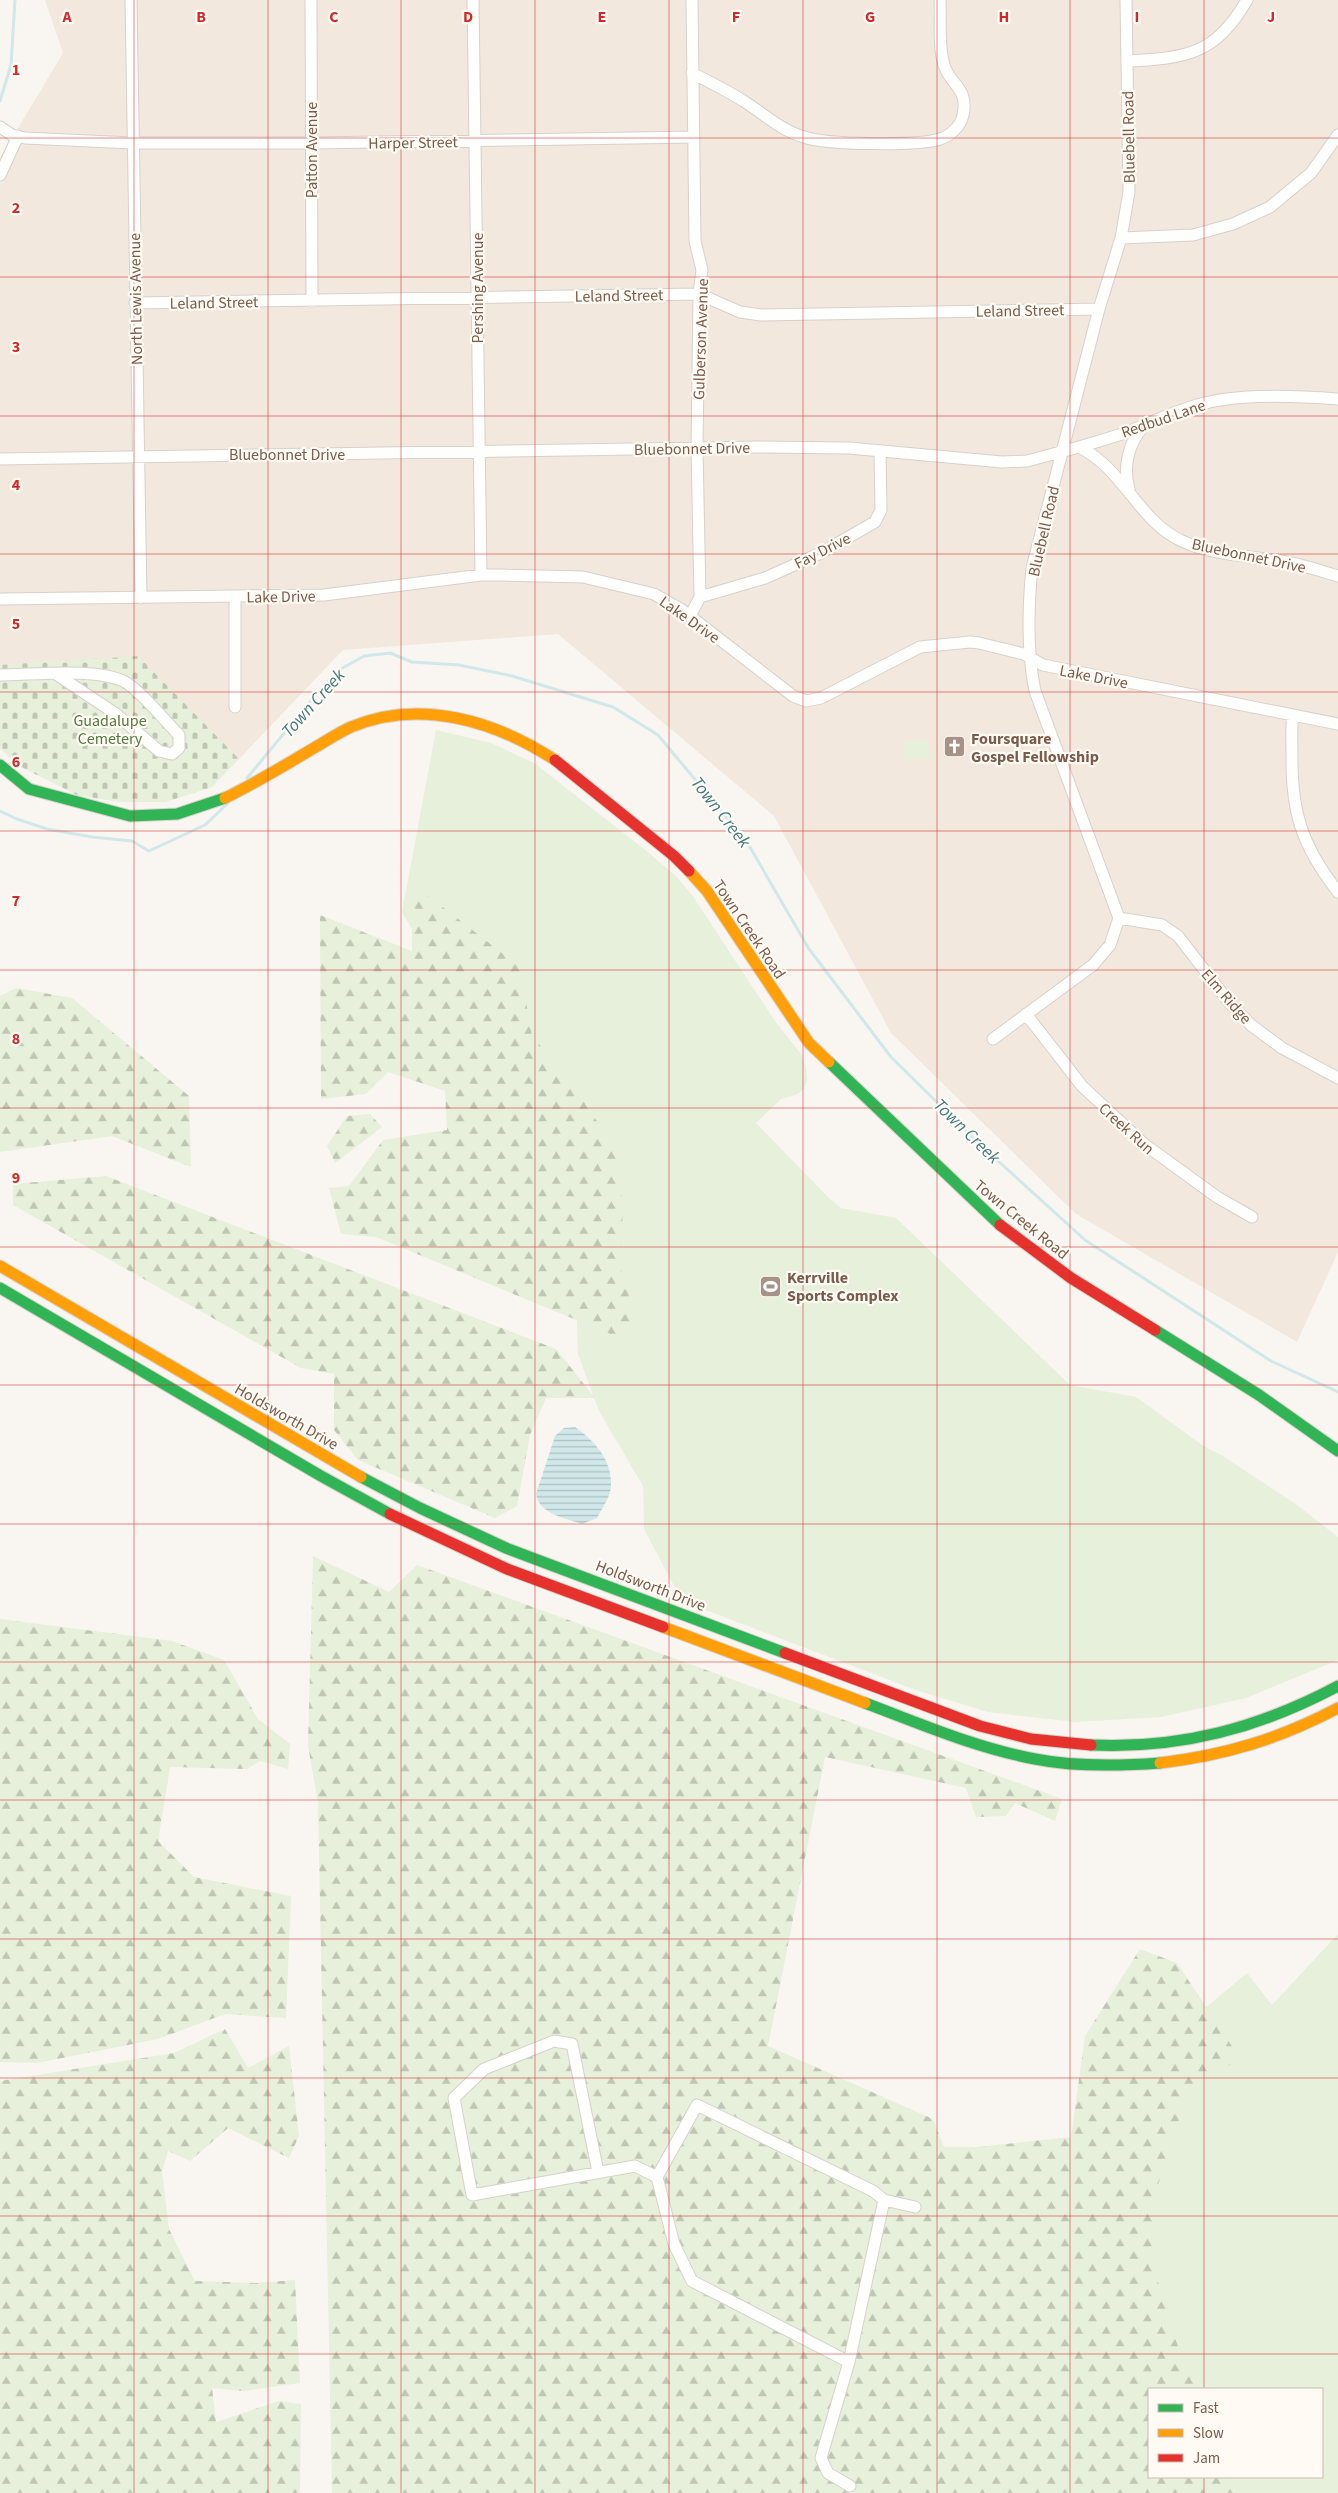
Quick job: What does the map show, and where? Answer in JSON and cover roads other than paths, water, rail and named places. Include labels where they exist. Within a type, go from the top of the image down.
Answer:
[{"type":"main road","name":"Town Creek Road","points":[[0,765],[29,789],[130,816],[177,814],[226,798],[349,728],[378,717],[406,714],[438,714],[489,726],[528,742],[564,766],[674,856],[707,891],[809,1043],[972,1201],[1017,1240],[1071,1278],[1259,1396],[1338,1451]]},
{"type":"main road","name":"Holdsworth Drive","points":[[0,1266],[330,1460],[420,1508],[506,1548],[980,1726],[1030,1739],[1087,1745],[1139,1747],[1194,1741],[1241,1729],[1284,1714],[1338,1686]]},
{"type":"main road","points":[[0,1288],[313,1472],[411,1525],[507,1569],[974,1744],[1042,1760],[1139,1765],[1198,1760],[1247,1747],[1291,1731],[1338,1708]]},
{"type":"main road","points":[[49,1317],[59,1301]]},
{"type":"main road","points":[[600,1603],[606,1585]]},
{"type":"street","name":"North Lewis Avenue","points":[[132,0],[132,143],[141,598]]},
{"type":"street","name":"Patton Avenue","points":[[311,0],[312,300]]},
{"type":"street","name":"Pershing Avenue","points":[[473,0],[481,575]]},
{"type":"street","name":"Gulberson Avenue","points":[[690,616],[700,597],[697,448],[699,294],[702,270],[695,241],[692,0]]},
{"type":"street","points":[[692,72],[730,92],[783,128],[804,137],[849,143],[941,139],[954,131],[963,118],[965,104],[961,90],[944,66],[940,0]]},
{"type":"street","name":"Bluebell Road","points":[[1119,918],[1035,691],[1031,658],[1029,604],[1032,568],[1099,309],[1121,238],[1129,192],[1126,0]]},
{"type":"street","points":[[1128,61],[1172,59],[1192,54],[1215,40],[1238,16],[1247,0]]},
{"type":"street","name":"Harper Street","points":[[0,127],[18,136],[44,140],[132,143],[476,141],[694,136]]},
{"type":"street","points":[[1121,238],[1193,234],[1240,221],[1270,207],[1311,173],[1338,135]]},
{"type":"street","points":[[0,175],[18,136]]},
{"type":"street","name":"Leland Street","points":[[135,303],[699,294],[740,312],[761,315],[1099,309]]},
{"type":"street","name":"Redbud Lane","points":[[1079,447],[1144,426],[1161,417],[1220,400],[1254,397],[1338,399]]},
{"type":"street","points":[[1129,490],[1127,482],[1129,448],[1144,426]]},
{"type":"street","name":"Bluebonnet Drive","points":[[0,459],[139,455],[849,448],[1002,462],[1027,461],[1079,447],[1092,453],[1117,475],[1154,522],[1182,541],[1217,552],[1288,562],[1338,576]]},
{"type":"street","name":"Fay Drive","points":[[700,597],[765,578],[821,553],[875,522],[881,510],[880,451]]},
{"type":"street","name":"Lake Drive","points":[[2,600],[324,595],[481,575],[596,579],[654,594],[690,616],[793,696],[806,701],[820,698],[920,647],[970,642],[1024,654],[1043,665],[1338,724]]},
{"type":"street","points":[[235,597],[235,707]]},
{"type":"street","points":[[0,676],[56,674],[103,674],[124,681],[180,735],[179,748],[172,754],[159,751],[116,714],[56,674]]},
{"type":"street","points":[[1293,715],[1292,778],[1294,805],[1310,850],[1325,876],[1338,892]]},
{"type":"street","points":[[993,1039],[1094,965],[1110,944],[1119,918]]},
{"type":"street","name":"Elm Ridge","points":[[1119,918],[1162,925],[1178,936],[1229,1002],[1251,1025],[1282,1048],[1338,1078]]},
{"type":"street","name":"Creek Run","points":[[1026,1014],[1082,1086],[1144,1144],[1217,1197],[1252,1217]]},
{"type":"street","points":[[598,2172],[572,2044],[554,2041],[484,2069],[454,2098],[472,2195],[635,2166],[657,2177]]},
{"type":"street","points":[[849,2362],[692,2281],[674,2244],[657,2177],[697,2105],[873,2190],[884,2200],[916,2207]]},
{"type":"street","points":[[850,2486],[828,2472],[821,2458],[849,2362],[884,2200]]},
{"type":"water","points":[[575,1427],[595,1444],[605,1459],[611,1476],[610,1494],[597,1518],[582,1524],[547,1511],[538,1501],[536,1494],[555,1436],[564,1428]]},
{"type":"waterway","name":"Town Creek","points":[[0,101],[11,65],[15,0]]},
{"type":"waterway","name":"Town Creek","points":[[247,778],[319,691],[339,670],[364,656],[390,653],[412,662],[459,665],[512,676],[613,707],[658,735],[747,842],[809,949],[891,1057],[975,1140],[1085,1240],[1271,1361],[1338,1392]]},
{"type":"waterway","name":"Town Creek","points":[[0,811],[47,829],[92,837],[132,841],[149,851],[205,825],[228,803]]},
{"type":"place","name":"Foursquare Gospel Fellowship","points":[[955,747]]},
{"type":"place","name":"Kerrville Sports Complex","points":[[771,1286]]},
{"type":"park label","name":"Guadalupe Cemetery","points":[[110,729]]}]
